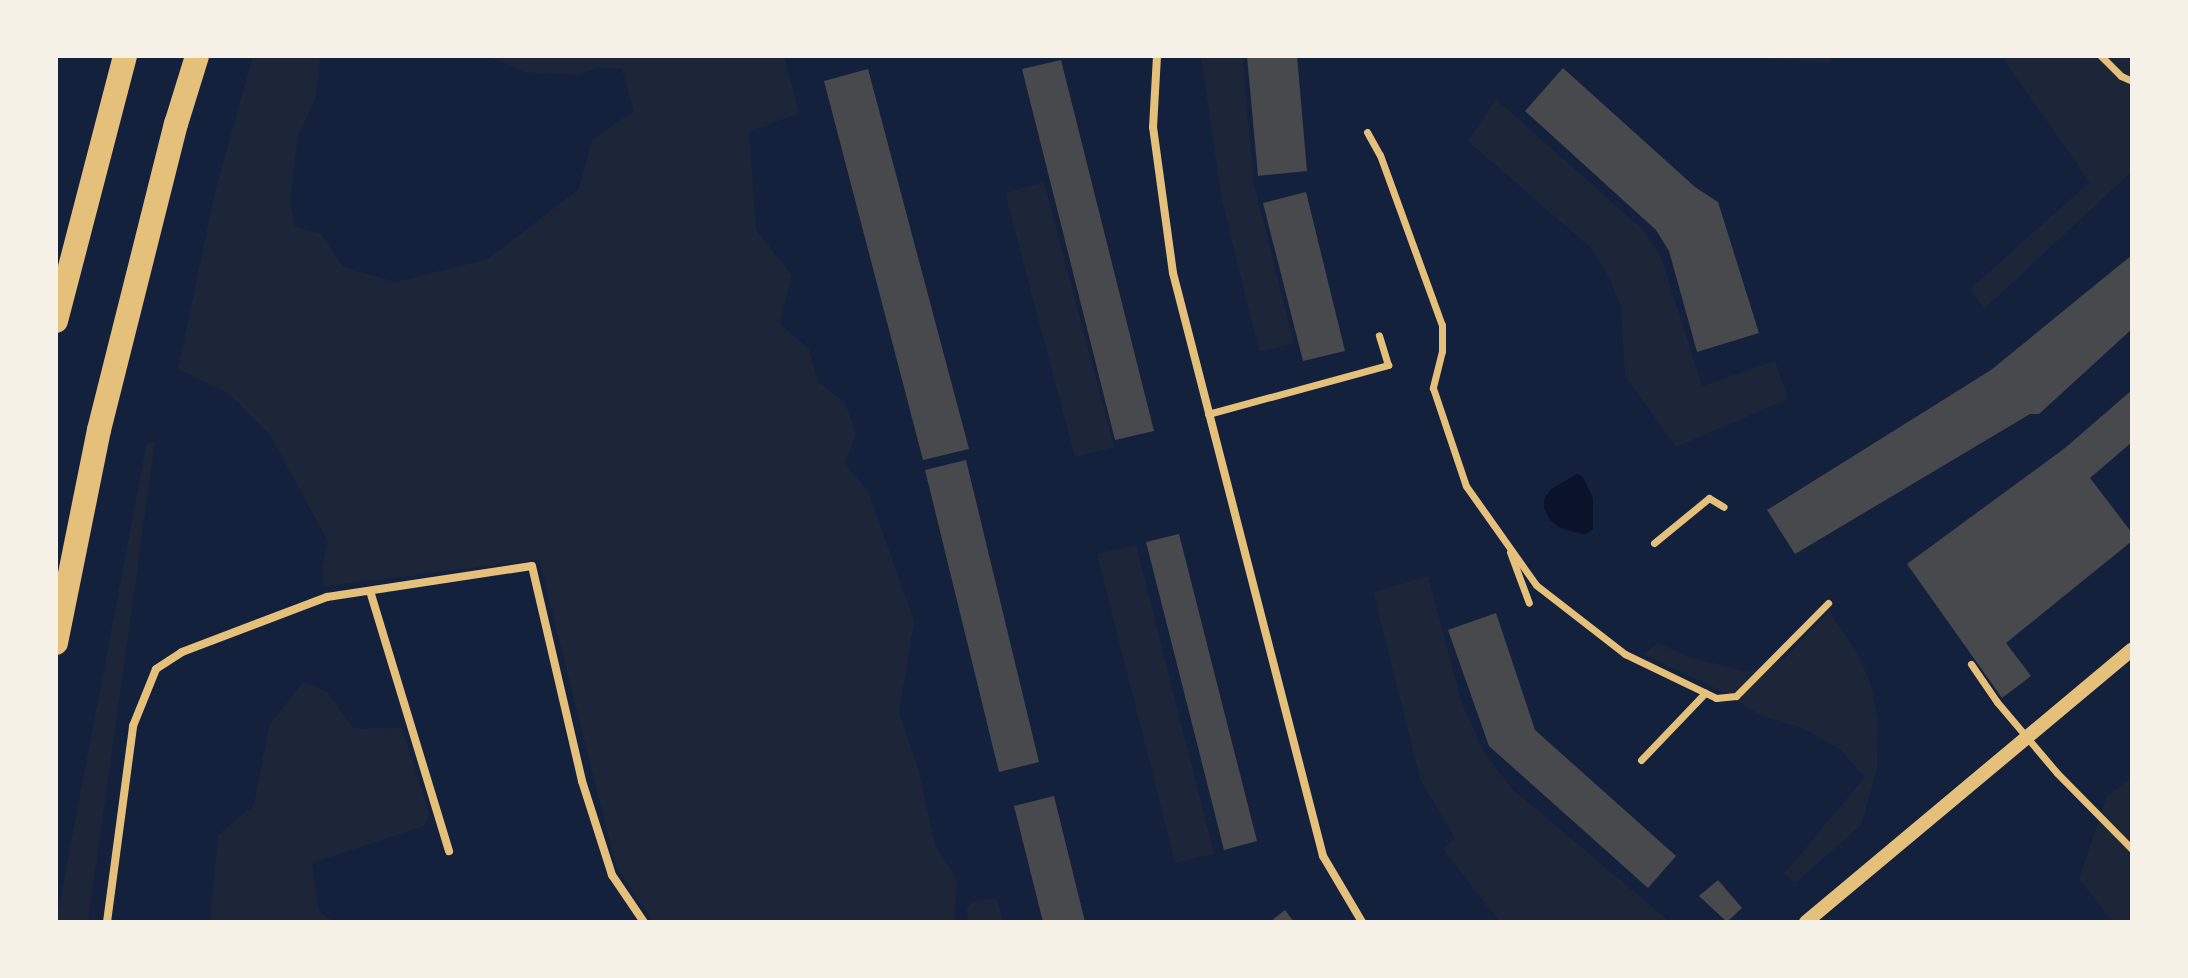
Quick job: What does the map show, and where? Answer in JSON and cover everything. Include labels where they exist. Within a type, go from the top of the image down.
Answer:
[{"type":"highway","points":[[56,321],[125,56]]},
{"type":"highway","points":[[56,643],[99,430],[176,124],[197,56]]},
{"type":"street","points":[[1157,56],[1153,127],[1173,273],[1264,616],[1323,856],[1362,922]]},
{"type":"street","points":[[2101,56],[2121,76],[2132,81]]},
{"type":"street","points":[[1367,132],[1380,155],[1442,325],[1442,351],[1433,388],[1466,486],[1536,585],[1625,654],[1716,698],[1736,696],[1828,603]]},
{"type":"street","points":[[1208,414],[1388,365],[1379,335]]},
{"type":"street","points":[[1654,543],[1709,498],[1724,507]]},
{"type":"street","points":[[1506,543],[1529,603]]},
{"type":"street","points":[[107,922],[133,726],[156,669],[182,652],[327,597],[532,566],[582,781],[612,875],[644,922]]},
{"type":"street","points":[[370,591],[449,851]]},
{"type":"street","points":[[1806,922],[2132,649]]},
{"type":"street","points":[[1971,664],[1997,702],[2057,773],[2132,849]]},
{"type":"street","points":[[1641,760],[1705,693]]},
{"type":"shaded area","points":[[253,56],[320,56],[316,96],[298,136],[290,201],[295,227],[321,234],[343,267],[395,282],[488,259],[579,189],[592,140],[634,111],[622,69],[598,67],[579,75],[524,72],[487,56],[784,56],[799,113],[749,132],[756,230],[792,275],[780,324],[809,349],[818,382],[845,403],[856,433],[845,464],[868,491],[914,621],[899,713],[918,768],[935,845],[957,879],[954,922],[653,922],[616,866],[539,560],[324,586],[322,567],[328,542],[271,436],[231,395],[178,369],[215,192]]},
{"type":"shaded area","points":[[1201,56],[1242,56],[1254,185],[1294,343],[1259,352],[1222,200]]},
{"type":"shaded area","points":[[1723,56],[1834,56],[1830,63]]},
{"type":"shaded area","points":[[2001,56],[2132,56],[2132,164],[2130,173],[1984,309],[1970,289],[2090,182]]},
{"type":"shaded area","points":[[1496,99],[1644,231],[1661,257],[1702,386],[1775,361],[1788,399],[1676,447],[1625,376],[1621,307],[1610,279],[1591,248],[1468,141]]},
{"type":"shaded area","points":[[1044,182],[1114,447],[1075,457],[1005,193]]},
{"type":"shaded area","points":[[147,442],[155,443],[88,922],[56,922]]},
{"type":"shaded area","points":[[1577,474],[1583,477],[1593,498],[1593,529],[1585,535],[1560,528],[1550,520],[1544,508],[1544,499],[1551,489]]},
{"type":"shaded area","points":[[1136,545],[1214,854],[1175,863],[1097,554]]},
{"type":"shaded area","points":[[1428,576],[1462,704],[1484,752],[1512,789],[1670,922],[1500,922],[1443,849],[1455,838],[1421,781],[1373,592]]},
{"type":"shaded area","points":[[1829,611],[1858,654],[1871,685],[1878,719],[1877,770],[1861,825],[1795,883],[1784,874],[1865,777],[1840,749],[1800,727],[1762,716],[1713,687],[1643,654],[1658,643],[1689,657],[1748,672],[1784,659]]},
{"type":"shaded area","points":[[303,682],[327,692],[354,729],[402,728],[430,815],[424,826],[312,863],[319,911],[334,922],[210,922],[218,835],[254,805],[269,726]]},
{"type":"shaded area","points":[[2132,778],[2132,922],[2113,922],[2079,879],[2107,796]]},
{"type":"shaded area","points":[[996,898],[1004,922],[968,922],[967,909],[974,902]]},
{"type":"building","points":[[1247,56],[1297,56],[1307,171],[1258,176]]},
{"type":"building","points":[[1061,60],[1154,431],[1115,440],[1022,69]]},
{"type":"building","points":[[1563,68],[1695,187],[1718,202],[1759,333],[1697,352],[1669,251],[1656,230],[1525,111]]},
{"type":"building","points":[[868,69],[969,449],[923,460],[824,81]]},
{"type":"building","points":[[1306,192],[1345,351],[1303,361],[1263,203]]},
{"type":"building","points":[[2132,255],[2132,329],[2039,414],[2030,414],[1795,554],[1767,510],[1991,370]]},
{"type":"building","points":[[2132,390],[2132,442],[2090,478],[2132,533],[2132,541],[2006,643],[2031,676],[2002,698],[1907,564],[2065,448]]},
{"type":"building","points":[[966,460],[1039,762],[999,772],[925,470]]},
{"type":"building","points":[[1179,534],[1257,841],[1224,850],[1146,542]]},
{"type":"building","points":[[1496,613],[1535,730],[1676,856],[1648,888],[1489,746],[1448,630]]},
{"type":"building","points":[[1054,796],[1085,922],[1043,922],[1014,806]]},
{"type":"building","points":[[1718,880],[1742,908],[1727,922],[1699,896]]},
{"type":"building","points":[[1285,910],[1294,922],[1270,922]]}]
